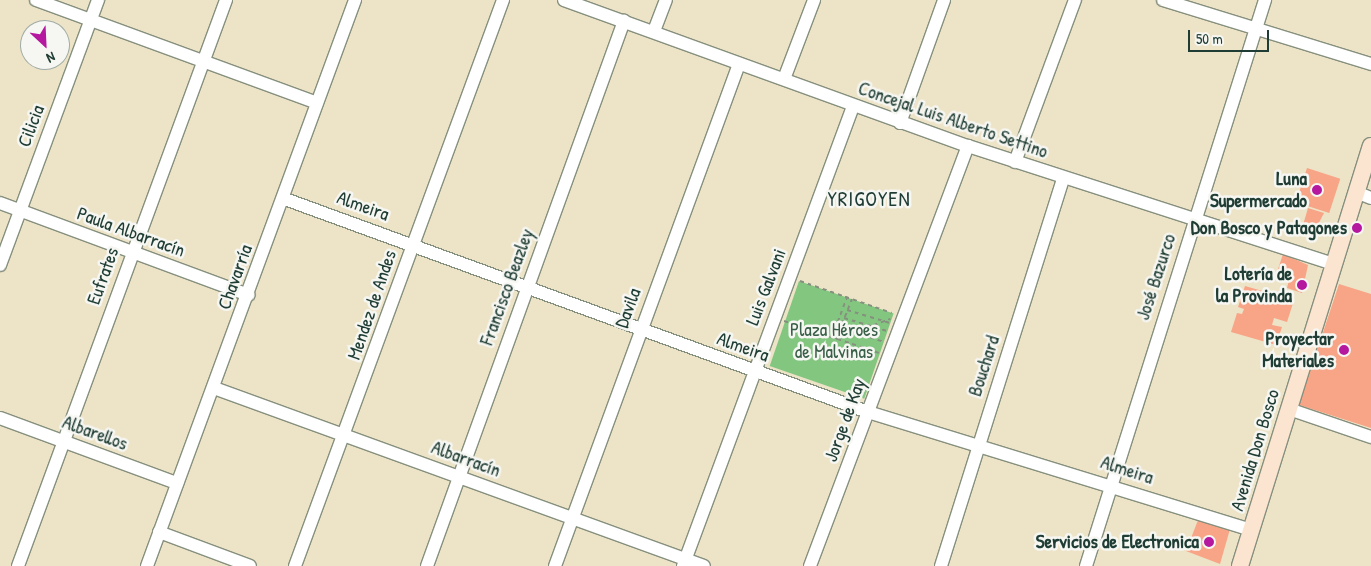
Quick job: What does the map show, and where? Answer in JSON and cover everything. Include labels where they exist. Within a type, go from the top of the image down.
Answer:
[{"type":"main road","name":"Avenida Don Bosco","points":[[1240,566],[1333,264],[1364,195],[1371,146]]},
{"type":"street","points":[[36,0],[317,103]]},
{"type":"street","name":"Cilicia","points":[[0,265],[98,0]]},
{"type":"street","name":"Eufrates","points":[[18,566],[226,0]]},
{"type":"street","name":"Chavarría","points":[[147,566],[285,199],[317,103],[355,0]]},
{"type":"street","name":"Mendez de Andes","points":[[295,566],[346,436],[503,0]]},
{"type":"street","name":"Concejal Luis Alberto Settino","points":[[564,0],[968,146],[1194,221],[1333,264]]},
{"type":"street","points":[[654,31],[666,0]]},
{"type":"street","points":[[784,80],[814,0]]},
{"type":"street","points":[[900,122],[944,0]]},
{"type":"street","points":[[1016,162],[1075,0]]},
{"type":"street","points":[[1162,0],[1371,64]]},
{"type":"street","name":"José Bazurco","points":[[1086,566],[1110,484],[1265,0]]},
{"type":"street","name":"Francisco Beazley","points":[[427,566],[526,287],[624,21]]},
{"type":"street","name":"Davila","points":[[555,566],[640,329],[739,64]]},
{"type":"street","name":"Luis Galvani","points":[[684,563],[853,106]]},
{"type":"street","name":"Jorge de Kay","points":[[810,566],[968,146]]},
{"type":"street","name":"Bouchard","points":[[941,566],[1063,178]]},
{"type":"street","name":"Almeira","points":[[285,199],[414,244],[868,412],[1110,484],[1251,530]]},
{"type":"street","name":"Paula Albarracín","points":[[0,203],[249,295]]},
{"type":"street","name":"Albarracín","points":[[214,388],[573,518],[684,563],[704,566]]},
{"type":"street","points":[[1289,409],[1371,437]]},
{"type":"street","name":"Albarellos","points":[[0,418],[177,483]]},
{"type":"street","points":[[160,532],[250,566]]},
{"type":"path","points":[[790,278],[900,315],[836,339]]},
{"type":"path","points":[[831,337],[847,297]]},
{"type":"path","points":[[836,339],[852,299]]},
{"type":"path","points":[[847,310],[884,321],[894,341]]},
{"type":"path","points":[[775,318],[836,339],[894,341]]},
{"type":"path","points":[[844,318],[876,328],[894,341]]},
{"type":"path","points":[[872,338],[876,328]]},
{"type":"path","points":[[855,332],[872,338],[894,341]]},
{"type":"green space","name":"Plaza Héroes de Malvinas","points":[[799,281],[894,314],[864,399],[770,366]]},
{"type":"building","name":"Luna Supermercado","points":[[1307,168],[1340,179],[1329,213],[1296,202]]},
{"type":"building","points":[[1308,208],[1324,213],[1311,238],[1301,232]]},
{"type":"building","points":[[1283,254],[1308,265],[1302,293],[1287,288],[1290,276],[1277,272]]},
{"type":"building","name":"Proyectar Materiales","points":[[1339,284],[1371,294],[1371,428],[1299,405]]},
{"type":"building","points":[[1245,286],[1294,300],[1287,322],[1274,318],[1272,325],[1282,327],[1276,345],[1231,332],[1237,313],[1242,314],[1244,309],[1238,307]]},
{"type":"building","name":"Servicios de Electronica","points":[[1200,515],[1230,529],[1220,564],[1186,551]]},
{"type":"place","name":"Luna Supermercado","points":[[1317,190]]},
{"type":"place","name":"Don Bosco y Patagones","points":[[1357,228]]},
{"type":"place","name":"Lotería de la Provinda","points":[[1302,285]]},
{"type":"place","name":"Proyectar Materiales","points":[[1344,350]]},
{"type":"place","name":"Servicios de Electronica","points":[[1209,542]]},
{"type":"district","name":"YRIGOYEN","points":[[869,199]]}]
